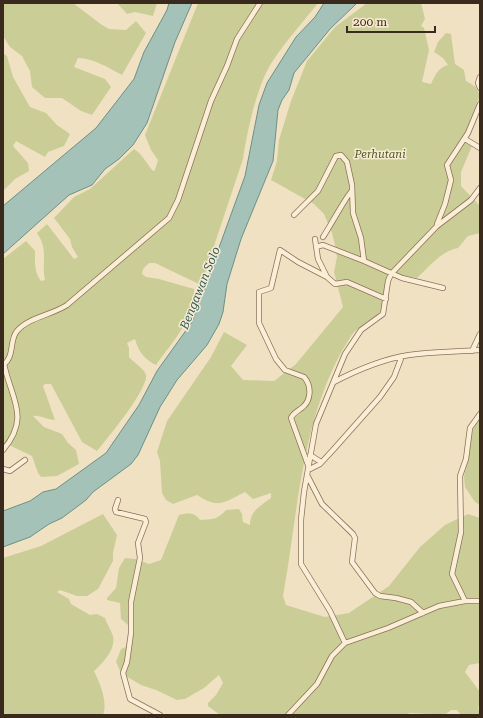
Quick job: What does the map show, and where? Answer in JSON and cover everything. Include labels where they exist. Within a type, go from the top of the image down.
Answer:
[{"type":"street","points":[[3,450],[10,441],[19,419],[16,403],[7,380],[4,364],[9,356],[13,337],[25,323],[66,306],[169,218],[186,178],[211,101],[227,66],[237,39],[260,3]]},
{"type":"street","points":[[480,77],[478,83],[480,88]]},
{"type":"street","points":[[437,226],[445,204],[451,180],[447,165],[465,140],[480,104]]},
{"type":"street","points":[[465,140],[480,148]]},
{"type":"street","points":[[294,215],[318,191],[331,162],[337,154],[347,160],[352,191],[353,213],[361,238],[364,260]]},
{"type":"street","points":[[345,643],[330,611],[301,564],[302,512],[316,424],[351,342],[361,330],[383,314],[388,281],[391,274],[437,226],[474,198],[480,188]]},
{"type":"street","points":[[323,238],[348,194],[352,191]]},
{"type":"street","points":[[474,198],[480,199]]},
{"type":"street","points":[[316,239],[316,247],[320,264],[327,277]]},
{"type":"street","points":[[316,247],[324,245],[364,260],[391,274],[443,288]]},
{"type":"street","points":[[386,299],[347,282],[336,284],[327,277],[298,262],[280,250],[271,288],[259,293],[259,323],[276,360],[285,370],[304,377],[309,387],[309,398],[306,403],[292,414],[290,418],[319,500],[353,534],[355,538],[352,562],[373,591],[378,595],[411,602],[423,614]]},
{"type":"street","points":[[472,351],[480,334]]},
{"type":"street","points":[[334,382],[377,364],[402,356],[449,351],[480,350]]},
{"type":"street","points":[[308,470],[321,462],[380,397],[394,377],[402,356]]},
{"type":"street","points":[[465,601],[463,594],[452,574],[460,534],[460,476],[466,459],[470,428],[480,414]]},
{"type":"street","points":[[310,455],[321,462]]},
{"type":"street","points":[[3,469],[11,470],[25,460]]},
{"type":"street","points":[[118,500],[115,508],[116,512],[140,517],[146,521],[138,543],[140,558],[131,602],[131,633],[128,662],[123,673],[126,681],[127,695],[133,702],[160,715]]},
{"type":"street","points":[[288,715],[317,684],[332,656],[345,643],[423,614],[439,606],[465,601],[480,601]]},
{"type":"green space","points":[[3,3],[73,3],[109,29],[126,30],[136,21],[146,33],[122,75],[95,62],[84,58],[78,58],[74,67],[105,79],[111,87],[92,115],[81,111],[62,98],[45,98],[32,87],[30,71],[22,56],[10,47],[3,36]]},
{"type":"green space","points":[[117,3],[157,3],[153,16],[135,12],[127,14]]},
{"type":"green space","points":[[198,3],[318,3],[277,54],[262,83],[250,123],[243,159],[201,285],[155,263],[149,263],[143,269],[142,274],[146,277],[159,279],[194,289],[194,299],[191,309],[182,329],[156,365],[148,361],[142,355],[135,339],[127,343],[129,348],[129,357],[145,372],[145,382],[126,414],[97,451],[82,442],[51,384],[45,384],[43,386],[55,420],[33,416],[44,427],[62,434],[68,443],[76,450],[79,464],[57,476],[41,477],[32,456],[11,446],[3,445],[3,259],[26,241],[35,251],[35,266],[37,274],[41,281],[45,280],[43,245],[37,233],[47,224],[74,259],[78,257],[72,247],[70,239],[54,218],[74,197],[90,189],[134,149],[142,156],[153,171],[155,170],[158,160],[151,150],[145,135]]},
{"type":"green space","name":"Perhutani","points":[[367,3],[421,3],[425,19],[421,26],[424,28],[429,50],[422,82],[431,84],[440,70],[448,65],[443,58],[434,52],[438,42],[446,33],[451,34],[455,64],[464,70],[466,81],[476,87],[480,95],[463,139],[472,146],[461,172],[461,186],[480,206],[480,233],[468,236],[458,248],[446,252],[417,278],[400,275],[389,270],[381,311],[375,318],[354,332],[334,366],[312,429],[304,462],[283,596],[286,605],[325,617],[349,613],[389,586],[420,547],[445,525],[468,514],[480,518],[480,663],[469,665],[465,672],[480,692],[480,703],[478,707],[480,715],[461,715],[457,710],[451,710],[445,715],[410,713],[406,715],[220,715],[208,706],[208,703],[216,695],[223,683],[219,675],[204,688],[185,699],[177,700],[141,685],[121,673],[116,662],[121,649],[126,647],[129,634],[128,625],[121,619],[120,603],[107,600],[107,598],[116,588],[119,568],[125,558],[136,559],[149,564],[161,560],[179,515],[191,514],[200,520],[217,517],[226,510],[239,509],[242,514],[243,522],[250,525],[250,520],[254,512],[271,498],[271,493],[253,499],[245,492],[221,503],[211,502],[197,495],[173,504],[166,500],[162,493],[160,461],[157,452],[167,421],[211,357],[224,332],[247,345],[231,366],[243,380],[274,381],[296,364],[343,307],[334,272],[337,257],[335,245],[324,214],[314,204],[271,180],[277,161],[279,140],[291,101],[307,61],[335,27]]},
{"type":"green space","points":[[3,53],[7,56],[13,77],[30,107],[46,113],[57,125],[70,134],[64,146],[48,152],[45,157],[16,141],[13,146],[28,163],[29,171],[15,179],[3,191]]},
{"type":"green space","points":[[480,418],[480,505],[475,502],[465,487],[464,477],[473,430]]},
{"type":"green space","points":[[103,514],[117,535],[113,553],[113,561],[98,589],[87,596],[77,596],[60,590],[57,592],[69,599],[71,604],[90,615],[97,614],[105,618],[113,636],[113,646],[111,651],[105,660],[94,671],[101,687],[104,699],[105,704],[103,715],[3,715],[3,558],[41,546]]},
{"type":"water","points":[[169,3],[192,3],[175,42],[147,123],[133,145],[119,159],[105,169],[92,185],[69,195],[3,254],[3,206],[96,128],[134,79],[144,52],[167,10]]},
{"type":"water","points":[[324,3],[357,3],[330,29],[294,73],[289,90],[282,100],[278,110],[273,161],[241,239],[227,284],[223,312],[219,324],[207,345],[177,380],[160,407],[138,455],[131,464],[93,492],[86,500],[62,518],[49,524],[30,537],[3,547],[3,511],[30,501],[43,492],[56,489],[106,453],[139,405],[157,371],[192,322],[245,176],[259,105],[267,83],[296,37],[315,17]]},
{"type":"water label","name":"Bengawan Solo","points":[[200,288]]}]
